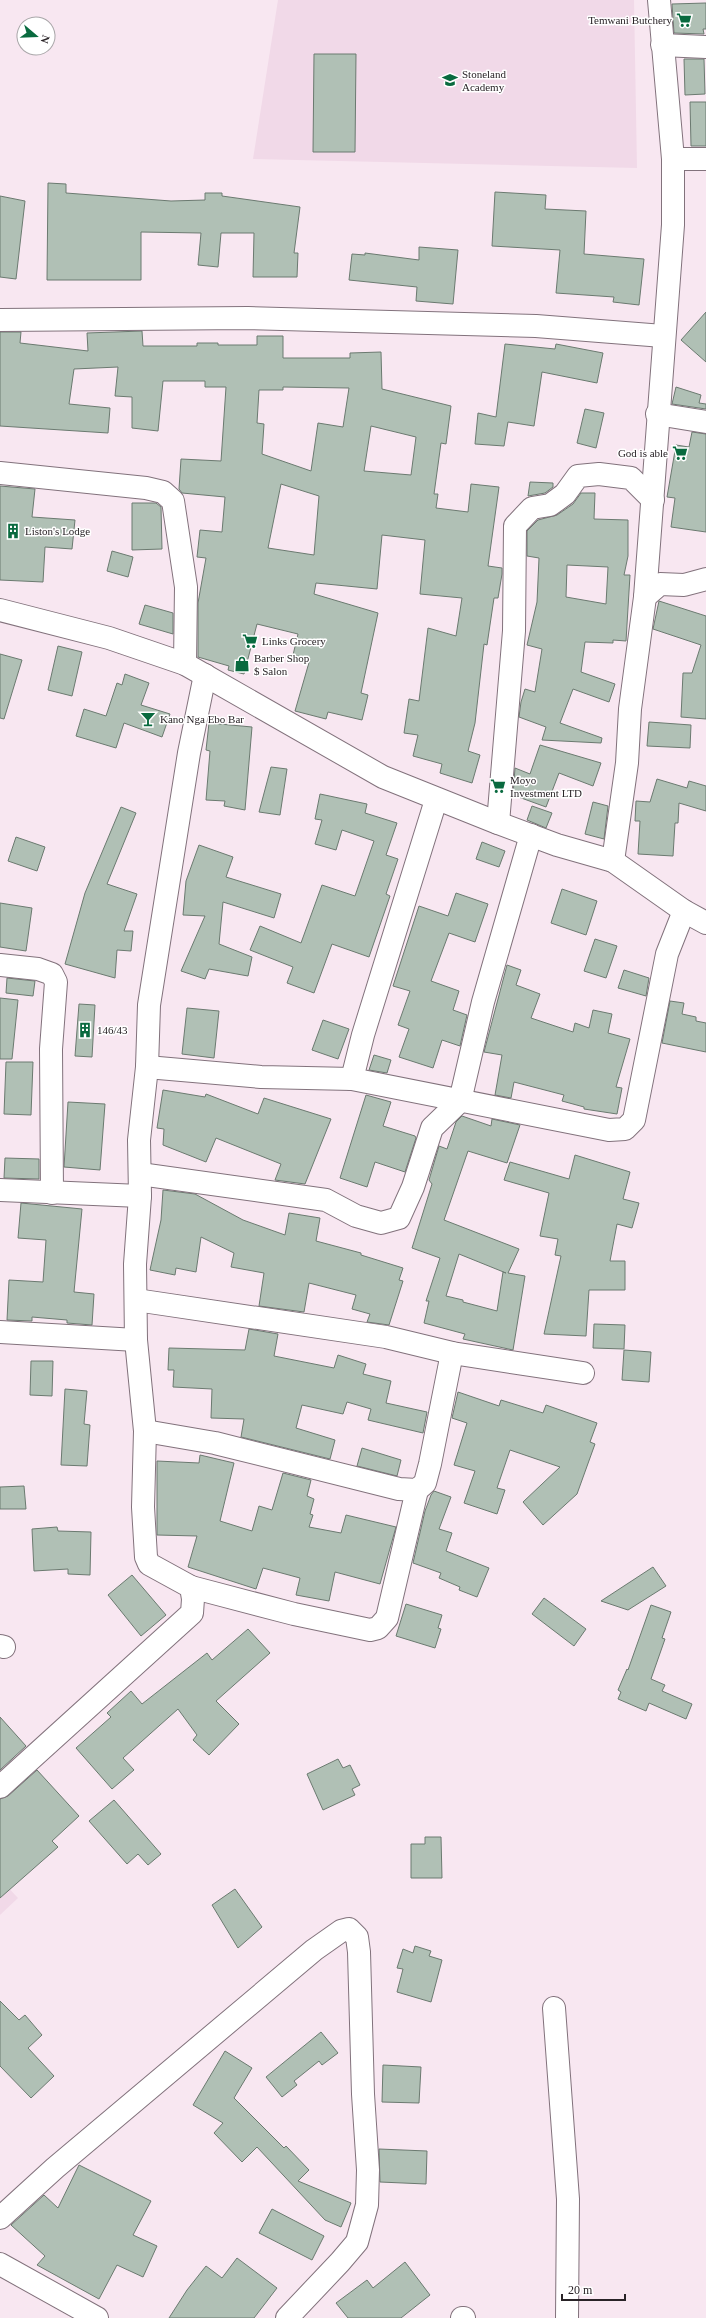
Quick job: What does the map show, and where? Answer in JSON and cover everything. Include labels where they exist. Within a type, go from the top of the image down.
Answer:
[{"type":"street","points":[[613,861],[627,763],[630,709],[645,597],[653,500],[657,414],[673,226],[672,159],[659,0]]},
{"type":"street","points":[[662,45],[706,47]]},
{"type":"street","points":[[672,159],[706,159]]},
{"type":"street","points":[[0,320],[248,318],[536,326],[663,336]]},
{"type":"street","points":[[657,414],[706,422]]},
{"type":"street","points":[[0,473],[146,488],[163,492],[173,501],[186,587],[185,664]]},
{"type":"street","points":[[498,823],[514,631],[515,526],[532,508],[550,505],[564,494],[578,476],[599,474],[631,478],[653,500]]},
{"type":"street","points":[[645,597],[660,584],[684,585],[706,579]]},
{"type":"street","points":[[0,610],[109,638],[185,664],[383,777],[436,800],[498,823],[613,861],[684,910],[706,923]]},
{"type":"street","points":[[205,675],[189,753],[149,1005],[147,1067],[139,1140],[140,1196],[135,1264],[136,1340],[145,1431],[143,1507],[146,1556],[150,1564],[190,1587],[294,1614],[370,1630],[378,1628],[387,1618],[417,1490],[425,1483],[452,1353]]},
{"type":"street","points":[[352,1079],[363,1035],[436,800]]},
{"type":"street","points":[[140,1174],[326,1200],[356,1216],[380,1223],[399,1218],[413,1188],[432,1128],[460,1101],[483,1002],[531,835]]},
{"type":"street","points":[[147,1067],[261,1077],[352,1079],[609,1130],[625,1129],[634,1120],[667,954],[684,910]]},
{"type":"street","points":[[0,965],[38,969],[52,974],[56,982],[51,1049],[52,1193]]},
{"type":"street","points":[[0,1190],[140,1196]]},
{"type":"street","points":[[136,1300],[386,1337],[452,1353],[583,1373]]},
{"type":"street","points":[[0,1332],[136,1340]]},
{"type":"street","points":[[145,1431],[215,1442],[399,1489],[417,1490]]},
{"type":"street","points":[[0,1786],[192,1613],[193,1599],[190,1587]]},
{"type":"street","points":[[0,2218],[55,2168],[314,1950],[341,1931],[348,1929],[357,1937],[359,1952],[363,2094],[368,2170],[367,2205],[357,2242],[340,2262],[286,2318]]},
{"type":"street","points":[[554,2008],[568,2199],[567,2318]]},
{"type":"street","points":[[0,2264],[97,2318]]},
{"type":"shaded area","name":"Stoneland Academy","points":[[278,0],[634,0],[637,168],[253,159]]},
{"type":"shaded area","points":[[0,1879],[18,1898],[0,1915]]},
{"type":"building","name":"Temwani Butchery","points":[[706,3],[706,29],[703,29],[704,34],[674,33],[672,4]]},
{"type":"building","points":[[314,54],[356,54],[355,152],[313,152]]},
{"type":"building","points":[[684,59],[704,59],[705,94],[685,95]]},
{"type":"building","points":[[690,102],[706,102],[706,146],[691,146]]},
{"type":"building","points":[[48,183],[66,184],[66,193],[171,201],[205,200],[205,193],[222,193],[222,196],[300,207],[294,253],[298,253],[297,277],[253,277],[254,233],[221,233],[218,267],[198,265],[201,233],[141,232],[141,280],[47,280]]},
{"type":"building","points":[[495,192],[546,195],[545,209],[586,211],[584,254],[644,259],[639,305],[613,302],[614,297],[556,293],[560,250],[492,246]]},
{"type":"building","points":[[0,196],[25,201],[16,279],[0,277]]},
{"type":"building","points":[[419,247],[458,250],[453,304],[416,301],[417,287],[349,280],[352,254],[365,255],[365,253],[419,260]]},
{"type":"building","points":[[706,312],[706,362],[681,340]]},
{"type":"building","points":[[142,331],[143,346],[197,346],[197,343],[218,343],[218,345],[257,345],[257,336],[283,336],[283,358],[350,358],[350,353],[381,352],[382,389],[451,406],[446,444],[441,443],[434,494],[438,494],[436,508],[468,512],[471,484],[499,487],[488,566],[502,568],[502,574],[498,598],[494,598],[487,645],[484,644],[475,723],[468,751],[480,755],[472,783],[440,773],[442,764],[413,756],[418,735],[404,733],[409,699],[419,701],[428,628],[456,636],[462,598],[420,594],[425,540],[382,535],[377,589],[316,583],[314,594],[378,613],[361,693],[368,695],[362,720],[328,712],[326,719],[295,711],[310,659],[293,655],[298,634],[257,624],[244,674],[228,670],[229,666],[198,657],[198,603],[206,558],[197,557],[200,530],[222,532],[225,497],[182,493],[179,489],[181,459],[221,461],[226,387],[205,387],[205,381],[163,381],[158,431],[132,428],[132,397],[115,396],[118,367],[74,369],[69,404],[110,408],[108,433],[0,426],[0,332],[21,332],[20,343],[88,351],[87,333]],"holes":[[[283,387],[349,388],[343,427],[318,423],[311,471],[262,454],[264,424],[257,423],[259,390],[283,390]],[[371,426],[416,437],[411,475],[364,471]],[[281,484],[319,496],[314,555],[268,548]]]},
{"type":"building","points":[[505,344],[555,349],[556,344],[603,353],[597,383],[542,372],[534,426],[508,422],[504,446],[475,444],[478,413],[496,417]]},
{"type":"building","points":[[676,387],[701,395],[699,403],[706,404],[706,409],[672,404]]},
{"type":"building","points":[[585,409],[604,413],[596,448],[577,443]]},
{"type":"building","points":[[692,432],[706,434],[706,532],[671,527],[675,498],[667,497],[676,445],[689,447]]},
{"type":"building","points":[[530,482],[553,483],[553,487],[545,493],[528,496]]},
{"type":"building","points":[[0,486],[35,489],[32,517],[75,520],[72,549],[45,547],[43,582],[0,580]]},
{"type":"building","points":[[581,493],[595,493],[594,519],[628,520],[628,556],[624,575],[630,575],[626,641],[613,640],[613,643],[585,642],[581,672],[615,684],[609,702],[573,689],[560,723],[602,738],[601,743],[542,740],[546,727],[519,717],[525,689],[535,692],[542,649],[527,645],[537,602],[539,558],[527,556],[527,531],[538,520],[557,515],[573,504]],"holes":[[[567,565],[608,567],[606,604],[566,597]]]},
{"type":"building","points":[[132,503],[156,503],[161,507],[162,549],[132,550]]},
{"type":"building","points":[[112,551],[133,557],[128,577],[107,571]]},
{"type":"building","points":[[659,601],[706,616],[706,719],[681,717],[683,673],[692,673],[701,645],[653,629]]},
{"type":"building","points":[[145,605],[173,613],[173,634],[139,624]]},
{"type":"building","points":[[58,646],[82,652],[72,696],[48,690]]},
{"type":"building","points":[[0,654],[22,660],[4,719],[0,718]]},
{"type":"building","points":[[125,674],[149,683],[141,705],[170,714],[162,737],[124,723],[116,748],[76,736],[84,709],[106,716],[117,683],[122,685]]},
{"type":"building","points":[[649,722],[691,725],[690,748],[647,746]]},
{"type":"building","points":[[209,723],[252,727],[245,810],[224,806],[225,801],[206,800],[210,751],[206,750]]},
{"type":"building","points":[[540,745],[601,763],[593,786],[559,773],[546,807],[513,795],[515,768],[530,774]]},
{"type":"building","points":[[271,767],[287,769],[280,815],[259,812]]},
{"type":"building","points":[[657,779],[687,788],[689,781],[706,786],[706,811],[679,803],[678,823],[675,823],[673,856],[638,854],[640,821],[635,821],[636,801],[650,802]]},
{"type":"building","points":[[320,794],[367,804],[365,813],[397,823],[386,855],[398,859],[386,894],[390,896],[369,957],[332,944],[314,993],[287,983],[293,967],[250,950],[260,926],[301,943],[322,885],[355,896],[374,841],[342,830],[336,850],[315,844],[322,820],[315,819]]},
{"type":"building","points":[[593,802],[608,806],[604,839],[585,834]]},
{"type":"building","points":[[532,806],[552,813],[546,828],[527,820]]},
{"type":"building","points":[[121,807],[136,813],[107,884],[137,894],[124,931],[133,931],[131,951],[117,950],[115,978],[65,964],[85,893]]},
{"type":"building","points":[[16,837],[45,847],[37,871],[8,861]]},
{"type":"building","points":[[482,842],[505,851],[499,867],[476,859]]},
{"type":"building","points":[[199,845],[233,857],[226,877],[281,894],[274,918],[223,902],[219,944],[252,957],[248,976],[209,969],[205,979],[181,971],[205,916],[183,915],[186,881]]},
{"type":"building","points":[[562,889],[597,901],[586,935],[551,923]]},
{"type":"building","points":[[456,893],[488,904],[475,942],[449,933],[431,981],[459,991],[453,1010],[467,1015],[460,1046],[442,1040],[433,1068],[399,1057],[409,1029],[398,1025],[410,991],[393,986],[419,906],[448,916]]},
{"type":"building","points":[[0,903],[32,908],[26,951],[0,947]]},
{"type":"building","points":[[595,939],[617,946],[606,978],[584,971]]},
{"type":"building","points":[[507,965],[521,970],[516,985],[540,994],[531,1018],[573,1032],[575,1023],[589,1028],[593,1010],[612,1014],[608,1033],[630,1039],[616,1087],[622,1088],[617,1114],[584,1109],[584,1107],[562,1101],[564,1095],[514,1082],[511,1098],[495,1095],[502,1055],[484,1052]]},
{"type":"building","points":[[624,970],[649,978],[646,996],[618,988]]},
{"type":"building","points":[[7,978],[35,981],[33,996],[6,993]]},
{"type":"building","points":[[0,998],[18,1000],[12,1059],[0,1059]]},
{"type":"building","points":[[670,1001],[684,1003],[682,1014],[696,1017],[696,1021],[706,1023],[706,1052],[662,1043]]},
{"type":"building","name":"146/43","points":[[79,1004],[95,1005],[92,1057],[75,1056]]},
{"type":"building","points":[[187,1008],[219,1011],[214,1058],[182,1054]]},
{"type":"building","points":[[323,1020],[349,1029],[338,1059],[312,1050]]},
{"type":"building","points":[[374,1055],[391,1060],[387,1073],[369,1070]]},
{"type":"building","points":[[6,1062],[33,1062],[31,1115],[4,1114]]},
{"type":"building","points":[[163,1090],[205,1097],[206,1094],[258,1114],[264,1098],[331,1119],[305,1184],[275,1180],[281,1164],[216,1138],[206,1162],[163,1145],[164,1129],[157,1128]]},
{"type":"building","points":[[366,1095],[391,1102],[383,1126],[415,1136],[416,1138],[405,1172],[375,1162],[367,1187],[340,1178]]},
{"type":"building","points":[[68,1102],[105,1104],[100,1170],[64,1167]]},
{"type":"building","points":[[462,1116],[491,1126],[492,1119],[520,1125],[507,1163],[468,1151],[444,1220],[519,1249],[508,1273],[525,1276],[513,1350],[463,1339],[465,1334],[424,1323],[429,1301],[426,1301],[440,1258],[412,1248],[432,1184],[429,1180],[439,1146],[447,1149],[456,1122]],"holes":[[[459,1254],[506,1273],[503,1272],[497,1311],[446,1296]]]},
{"type":"building","points":[[575,1155],[630,1172],[623,1199],[639,1203],[632,1228],[617,1224],[610,1261],[625,1261],[625,1290],[589,1290],[586,1336],[544,1334],[561,1256],[555,1255],[558,1239],[540,1236],[549,1193],[504,1180],[510,1162],[569,1179]]},
{"type":"building","points":[[5,1158],[39,1159],[39,1179],[4,1178]]},
{"type":"building","points":[[163,1190],[195,1194],[243,1220],[285,1235],[289,1213],[320,1218],[316,1241],[361,1253],[361,1255],[403,1268],[399,1280],[403,1281],[389,1325],[367,1322],[370,1314],[352,1309],[356,1295],[309,1283],[304,1312],[259,1306],[264,1273],[231,1267],[234,1253],[201,1237],[196,1272],[176,1268],[175,1275],[150,1270],[161,1220]]},
{"type":"building","points":[[21,1203],[82,1209],[74,1292],[94,1294],[92,1325],[67,1323],[67,1320],[32,1317],[32,1321],[7,1320],[9,1280],[43,1282],[46,1240],[18,1238]]},
{"type":"building","points":[[594,1324],[625,1325],[624,1349],[593,1348]]},
{"type":"building","points":[[249,1329],[278,1334],[274,1356],[334,1368],[338,1355],[366,1364],[363,1374],[391,1381],[386,1403],[427,1412],[423,1433],[368,1420],[371,1409],[347,1402],[343,1414],[302,1405],[296,1428],[335,1440],[330,1459],[241,1437],[244,1419],[211,1418],[212,1389],[173,1387],[174,1370],[168,1370],[169,1348],[245,1350]]},
{"type":"building","points":[[624,1350],[651,1352],[649,1382],[622,1380]]},
{"type":"building","points":[[31,1361],[53,1361],[52,1396],[30,1395]]},
{"type":"building","points":[[65,1389],[87,1391],[84,1424],[90,1425],[87,1466],[61,1465]]},
{"type":"building","points":[[458,1392],[499,1406],[501,1400],[543,1413],[546,1405],[597,1423],[590,1442],[595,1444],[577,1494],[543,1525],[523,1502],[560,1467],[510,1450],[497,1488],[505,1490],[497,1514],[464,1503],[475,1471],[454,1465],[467,1423],[452,1418]]},
{"type":"building","points":[[362,1448],[401,1460],[397,1476],[357,1466]]},
{"type":"building","points":[[200,1455],[234,1463],[220,1521],[252,1531],[259,1506],[272,1510],[283,1473],[311,1480],[307,1496],[314,1499],[310,1514],[313,1515],[309,1527],[341,1533],[346,1515],[396,1527],[380,1584],[335,1572],[329,1601],[296,1595],[300,1578],[263,1568],[256,1589],[188,1567],[197,1536],[157,1535],[157,1461],[199,1463]]},
{"type":"building","points":[[24,1486],[26,1509],[0,1509],[0,1487]]},
{"type":"building","points":[[434,1491],[451,1497],[439,1529],[452,1533],[446,1551],[489,1568],[477,1597],[459,1590],[460,1587],[439,1578],[441,1573],[413,1563],[425,1511]]},
{"type":"building","points":[[57,1527],[58,1531],[91,1532],[90,1575],[68,1574],[68,1569],[34,1571],[32,1529]]},
{"type":"building","points":[[653,1567],[666,1586],[628,1610],[601,1601]]},
{"type":"building","points":[[132,1575],[166,1615],[141,1636],[108,1595]]},
{"type":"building","points":[[544,1598],[586,1629],[574,1646],[532,1614]]},
{"type":"building","points":[[406,1604],[442,1615],[438,1628],[441,1629],[435,1648],[396,1636]]},
{"type":"building","points":[[651,1605],[671,1612],[662,1638],[665,1639],[651,1679],[665,1685],[662,1691],[692,1704],[686,1719],[649,1703],[646,1711],[618,1699],[621,1692],[618,1690],[627,1669],[628,1670]]},
{"type":"building","points":[[248,1629],[270,1653],[216,1701],[239,1724],[209,1755],[193,1740],[197,1735],[178,1709],[123,1758],[134,1770],[112,1789],[76,1748],[111,1717],[107,1713],[131,1691],[142,1704],[207,1653],[212,1660]]},
{"type":"building","points":[[0,1717],[26,1746],[0,1770]]},
{"type":"building","points":[[338,1759],[343,1768],[350,1765],[360,1785],[352,1789],[355,1795],[323,1810],[307,1774]]},
{"type":"building","points":[[37,1770],[79,1816],[52,1841],[58,1847],[0,1898],[0,1799],[8,1796]]},
{"type":"building","points":[[114,1800],[161,1854],[148,1865],[138,1854],[127,1864],[89,1821]]},
{"type":"building","points":[[425,1837],[441,1837],[442,1878],[411,1878],[411,1844],[425,1844]]},
{"type":"building","points":[[235,1889],[262,1927],[238,1948],[212,1905]]},
{"type":"building","points":[[415,1946],[431,1951],[429,1956],[442,1960],[431,2002],[397,1992],[403,1969],[397,1968],[403,1949],[413,1953]]},
{"type":"building","points":[[0,2001],[19,2020],[25,2015],[42,2035],[28,2048],[54,2076],[31,2098],[0,2066]]},
{"type":"building","points":[[321,2032],[338,2053],[322,2065],[319,2061],[294,2081],[297,2085],[282,2097],[266,2077]]},
{"type":"building","points":[[225,2051],[252,2068],[234,2098],[284,2148],[286,2146],[309,2170],[298,2181],[351,2203],[341,2227],[325,2220],[257,2147],[242,2162],[214,2133],[223,2123],[193,2105]]},
{"type":"building","points":[[383,2065],[421,2067],[419,2103],[382,2102]]},
{"type":"building","points":[[379,2149],[427,2151],[426,2184],[380,2182]]},
{"type":"building","points":[[79,2165],[151,2201],[133,2235],[157,2246],[143,2277],[117,2265],[99,2299],[37,2265],[45,2256],[11,2225],[44,2195],[58,2208]]},
{"type":"building","points":[[272,2209],[324,2236],[312,2260],[259,2233]]},
{"type":"building","points":[[237,2258],[277,2288],[254,2318],[169,2318],[187,2290],[206,2266],[222,2278]]},
{"type":"building","points":[[405,2262],[430,2295],[401,2318],[348,2318],[336,2303],[367,2280],[373,2288]]},
{"type":"place","name":"Temwani Butchery","points":[[684,20]]},
{"type":"place","name":"Stoneland Academy","points":[[450,80]]},
{"type":"place","name":"God is able","points":[[680,453]]},
{"type":"place","name":"Liston's Lodge","points":[[13,531]]},
{"type":"place","name":"Links Grocery","points":[[250,641]]},
{"type":"place","name":"Barber Shop $ Salon","points":[[242,664]]},
{"type":"place","name":"Kano Nga Ebo Bar","points":[[148,719]]},
{"type":"place","name":"Moyo Investment LTD","points":[[498,786]]},
{"type":"place","name":"146/43","points":[[85,1030]]}]
